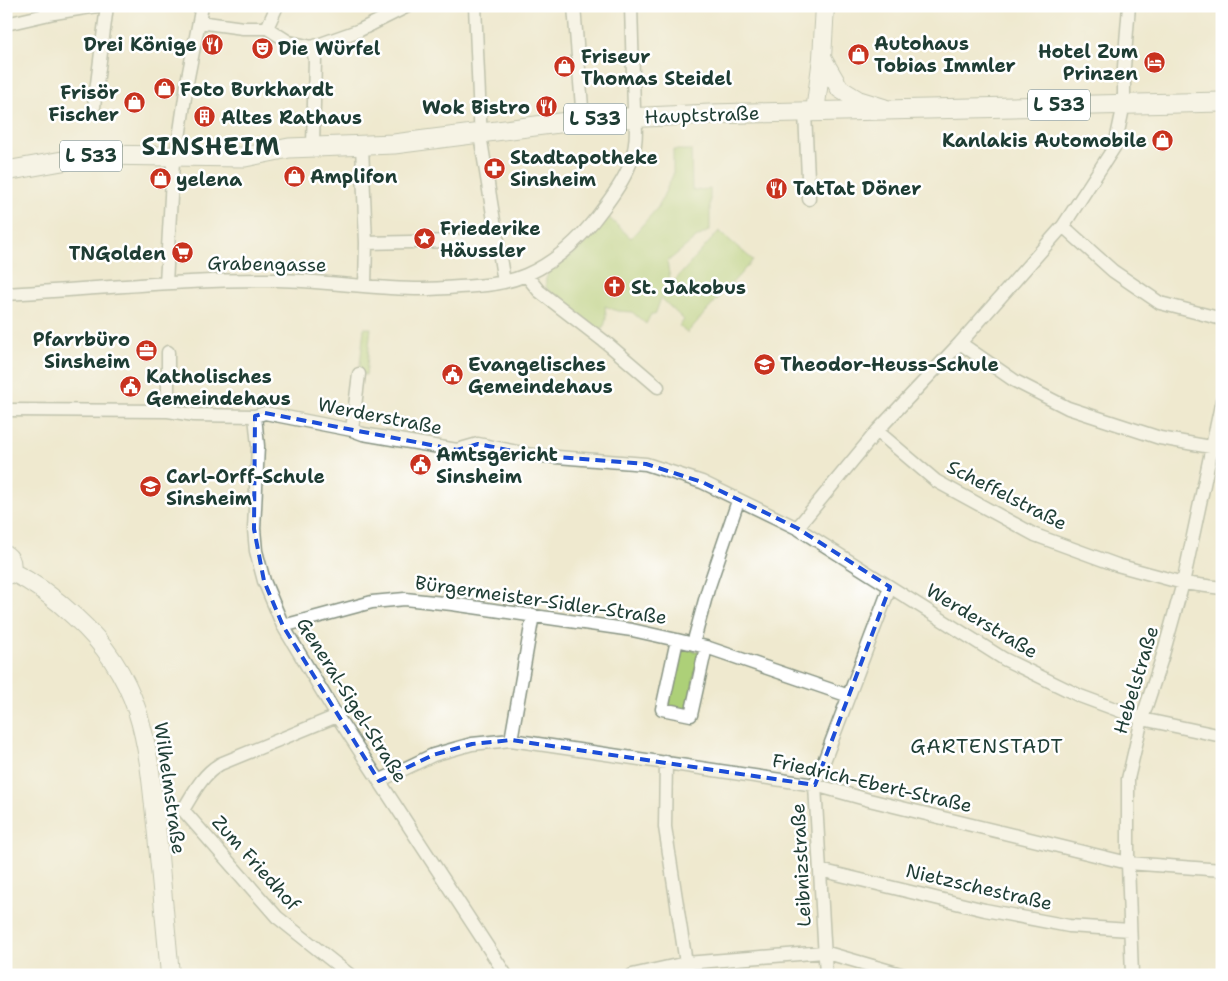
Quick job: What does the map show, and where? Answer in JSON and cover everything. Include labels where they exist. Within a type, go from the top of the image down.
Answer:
[{"type":"main road","points":[[810,112],[822,58],[825,6]]},
{"type":"main road","points":[[822,58],[840,89],[858,100],[890,110]]},
{"type":"main road","name":"Hauptstraße","points":[[6,171],[96,155],[245,157],[289,148],[362,146],[480,134],[583,120],[635,117],[1222,102]]},
{"type":"main road","name":"Wilhelmstraße","points":[[8,567],[41,588],[86,627],[114,660],[124,677],[138,710],[146,746],[154,808],[170,975]]},
{"type":"street","points":[[6,24],[97,6]]},
{"type":"street","points":[[94,107],[106,6]]},
{"type":"street","points":[[178,145],[188,77],[202,6]]},
{"type":"street","points":[[267,28],[277,6]]},
{"type":"street","points":[[199,22],[236,27],[267,28],[288,42],[312,47],[360,30],[408,6]]},
{"type":"street","points":[[476,6],[480,134],[504,282]]},
{"type":"street","points":[[574,6],[583,120]]},
{"type":"street","name":"Grabengasse","points":[[6,294],[166,283],[279,280],[422,289],[486,285],[526,275],[553,260],[574,243],[602,211],[624,180],[631,165],[636,145],[630,6]]},
{"type":"street","points":[[798,528],[877,431],[960,343],[1063,226],[1115,146],[1124,104],[1124,67],[1129,6]]},
{"type":"street","points":[[312,47],[315,59],[313,146]]},
{"type":"street","points":[[810,112],[810,199]]},
{"type":"street","points":[[362,146],[366,243],[365,286]]},
{"type":"street","points":[[166,283],[174,162]]},
{"type":"street","points":[[1063,226],[1113,271],[1160,303],[1222,320]]},
{"type":"street","points":[[366,243],[498,240]]},
{"type":"street","points":[[526,275],[539,291],[609,345],[658,387]]},
{"type":"street","points":[[960,343],[1015,381],[1068,408],[1160,438],[1217,448]]},
{"type":"street","points":[[168,352],[168,411]]},
{"type":"street","points":[[352,430],[359,374]]},
{"type":"street","name":"Hebelstraße","points":[[1132,975],[1128,863],[1128,779],[1142,719],[1162,658],[1183,583],[1217,448],[1222,400]]},
{"type":"street","name":"Werderstraße","points":[[6,410],[168,411],[194,415],[255,416],[265,413],[352,430],[363,434],[457,450],[478,444],[532,455],[646,464],[702,482],[738,501],[798,528],[1004,659],[1080,696],[1142,719],[1222,736]]},
{"type":"street","name":"General-Sigel-Straße","points":[[255,416],[258,446],[254,529],[256,551],[264,581],[283,626],[337,716],[506,975]]},
{"type":"street","name":"Scheffelstraße","points":[[877,431],[936,481],[1035,536],[1116,565],[1183,583],[1222,588]]},
{"type":"street","points":[[677,640],[662,709],[691,715],[708,589],[738,501]]},
{"type":"street","name":"Leibnizstraße","points":[[826,975],[815,785],[890,587]]},
{"type":"street","name":"Bürgermeister-Sidler-Straße","points":[[283,626],[372,602],[405,599],[632,630],[699,646],[848,696]]},
{"type":"street","points":[[511,740],[533,615]]},
{"type":"street","points":[[154,808],[184,810],[209,771],[220,764],[337,716]]},
{"type":"street","name":"Friedrich-Ebert-Straße","points":[[379,781],[433,755],[472,744],[511,740],[815,785],[1128,863],[1222,870]]},
{"type":"street","points":[[666,762],[665,827],[687,969]]},
{"type":"street","name":"Zum Friedhof","points":[[184,810],[276,917],[350,975]]},
{"type":"street","name":"Nietzschestraße","points":[[820,870],[985,910],[1069,926],[1130,930]]},
{"type":"street","points":[[632,975],[824,952],[904,975]]},
{"type":"highlighted area","points":[[265,413],[457,450],[478,444],[532,455],[646,464],[702,482],[797,528],[890,587],[815,785],[511,740],[472,744],[433,755],[379,781],[283,626],[264,581],[254,529],[255,416]]},
{"type":"green space","points":[[673,150],[691,150],[692,190],[710,189],[710,230],[696,238],[667,262],[670,279],[662,295],[719,231],[753,260],[687,333],[679,326],[684,320],[661,298],[655,315],[651,314],[646,324],[632,312],[617,311],[605,306],[605,322],[600,331],[547,289],[547,276],[551,270],[581,247],[607,216],[631,238],[658,207],[673,175]]},
{"type":"green space","points":[[364,328],[371,328],[366,375],[359,374]]},
{"type":"green space","points":[[681,647],[699,652],[688,709],[668,705]]},
{"type":"place","name":"Drei Könige","points":[[213,44]]},
{"type":"place","name":"Die Würfel","points":[[262,48]]},
{"type":"place","name":"Autohaus Tobias Immler","points":[[858,54]]},
{"type":"place","name":"Hotel Zum Prinzen","points":[[1154,62]]},
{"type":"place","name":"Friseur Thomas Steidel","points":[[565,67]]},
{"type":"place","name":"Foto Burkhardt","points":[[164,89]]},
{"type":"place","name":"Frisör Fischer","points":[[135,103]]},
{"type":"place","name":"Wok Bistro","points":[[546,107]]},
{"type":"place","name":"Altes Rathaus","points":[[205,117]]},
{"type":"place","name":"Kanlakis Automobile","points":[[1163,140]]},
{"type":"place","name":"Stadtapotheke Sinsheim","points":[[494,168]]},
{"type":"place","name":"Amplifon","points":[[294,176]]},
{"type":"place","name":"yelena","points":[[160,179]]},
{"type":"place","name":"TatTat Döner","points":[[777,188]]},
{"type":"place","name":"Friederike Häussler","points":[[424,239]]},
{"type":"place","name":"TNGolden","points":[[182,253]]},
{"type":"place","name":"St. Jakobus","points":[[615,287]]},
{"type":"place","name":"Pfarrbüro Sinsheim","points":[[146,350]]},
{"type":"place","name":"Theodor-Heuss-Schule","points":[[764,364]]},
{"type":"place","name":"Evangelisches Gemeindehaus","points":[[452,375]]},
{"type":"place","name":"Katholisches Gemeindehaus","points":[[130,387]]},
{"type":"place","name":"Amtsgericht Sinsheim","points":[[420,465]]},
{"type":"place","name":"Carl-Orff-Schule Sinsheim","points":[[150,487]]},
{"type":"district","name":"SINSHEIM","points":[[211,147]]},
{"type":"district","name":"GARTENSTADT","points":[[987,746]]}]
